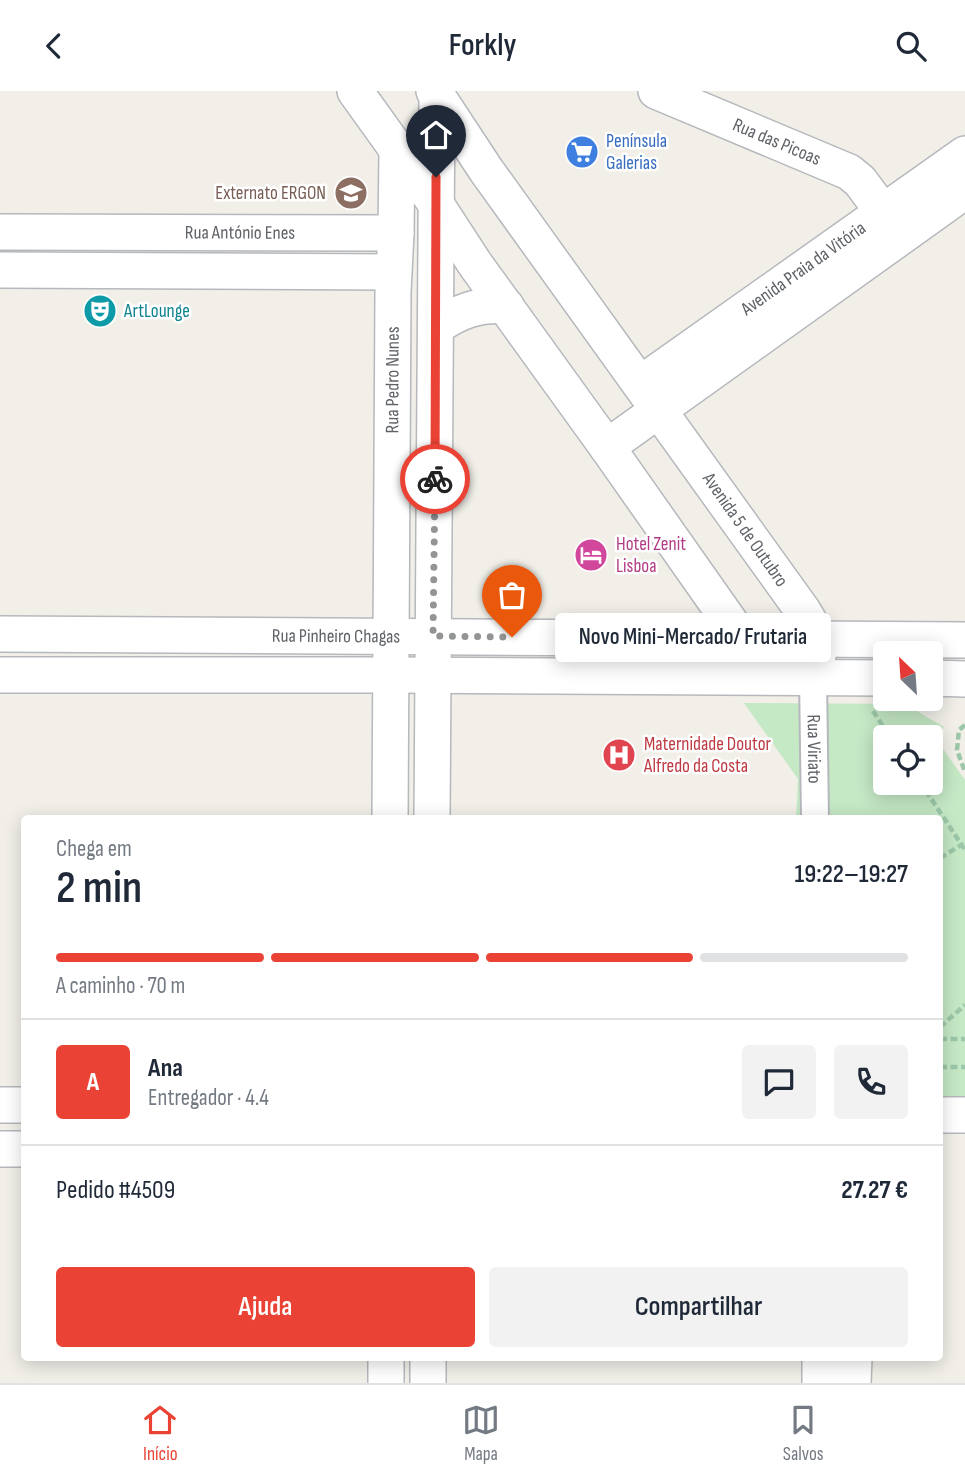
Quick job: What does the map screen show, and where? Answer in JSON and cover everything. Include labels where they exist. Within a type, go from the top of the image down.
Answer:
[{"type":"street","points":[[355,91],[742,639],[758,656],[786,673],[806,677],[819,656],[820,639]]},
{"type":"street","name":"Rua das Picoas","points":[[656,91],[849,172],[860,181],[883,212]]},
{"type":"street","points":[[432,815],[435,93]]},
{"type":"street","name":"Avenida 5 de Outubro","points":[[435,93],[486,170],[650,396],[803,611],[820,639]]},
{"type":"street","points":[[396,233],[397,150]]},
{"type":"street","name":"Avenida Praia da Vitória","points":[[650,396],[883,212],[965,153]]},
{"type":"street","name":"Avenida Praia da Vitória","points":[[650,396],[965,191]]},
{"type":"street","name":"Rua António Enes","points":[[0,232],[396,233]]},
{"type":"street","name":"Rua Pedro Nunes","points":[[390,815],[393,272],[396,233]]},
{"type":"street","name":"Rua António Enes","points":[[0,270],[393,272]]},
{"type":"street","points":[[436,327],[472,308],[489,304],[506,306]]},
{"type":"street","points":[[607,447],[650,396]]},
{"type":"street","name":"Rua Pinheiro Chagas","points":[[0,634],[965,640]]},
{"type":"street","name":"Rua Pinheiro Chagas","points":[[0,675],[806,677],[873,692]]},
{"type":"street","name":"Rua Viriato","points":[[806,677],[815,815]]},
{"type":"street","points":[[943,678],[965,678]]},
{"type":"street","points":[[0,1105],[21,1105]]},
{"type":"street","points":[[943,1115],[965,1115]]},
{"type":"street","points":[[0,1149],[21,1149]]},
{"type":"street","points":[[386,1361],[386,1383]]},
{"type":"street","points":[[428,1361],[428,1383]]},
{"type":"street","points":[[820,1361],[820,1383]]},
{"type":"street","points":[[853,1383],[854,1361]]},
{"type":"path","points":[[965,725],[959,730],[957,750],[965,772]]},
{"type":"path","points":[[929,795],[943,815]]},
{"type":"path","points":[[943,815],[964,846],[943,857]]},
{"type":"path","points":[[943,1024],[965,1006]]},
{"type":"path","points":[[943,1039],[965,1039]]},
{"type":"path","points":[[943,1067],[965,1067]]},
{"type":"green space","points":[[744,703],[873,704],[873,711],[917,711],[941,725],[873,725],[873,795],[943,795],[943,749],[965,780],[965,1106],[943,1106],[943,815],[796,815],[798,779]]},
{"type":"way so far","points":[[435,479],[433,636],[512,637]]},
{"type":"place","name":"Península Galerias","points":[[582,152]]},
{"type":"place","name":"Externato ERGON","points":[[351,193]]},
{"type":"place","name":"ArtLounge","points":[[100,311]]},
{"type":"place","name":"Hotel Zenit Lisboa","points":[[591,555]]},
{"type":"place","name":"Novo Mini-Mercado/ Frutaria","points":[[512,637]]},
{"type":"place","name":"Maternidade Doutor Alfredo da Costa","points":[[619,755]]},
{"type":"route","points":[[435,479],[436,177]]}]
